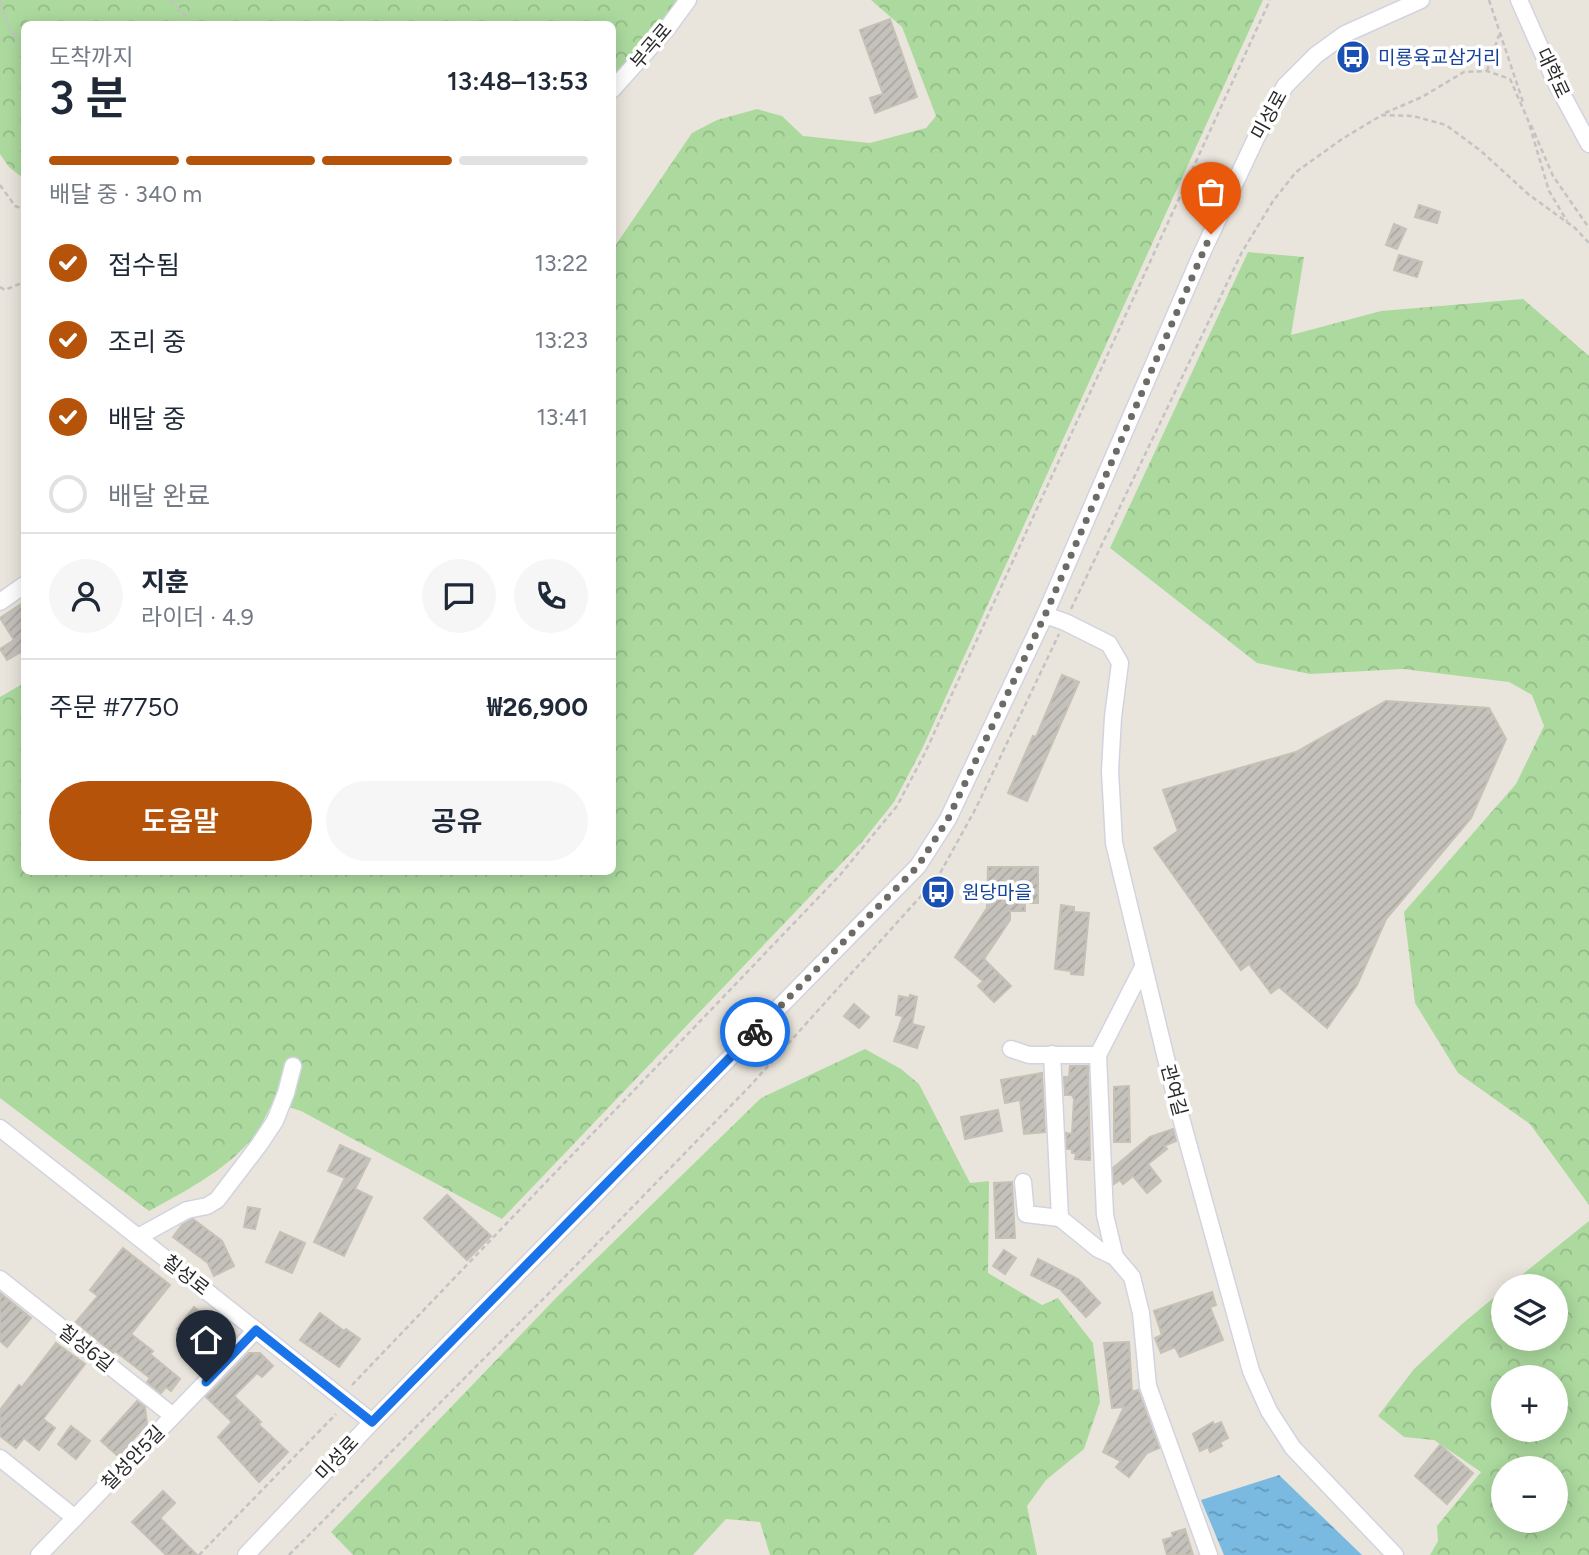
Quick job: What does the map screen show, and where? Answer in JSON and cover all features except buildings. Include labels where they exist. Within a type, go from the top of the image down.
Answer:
[{"type":"street","name":"부곡로","points":[[616,86],[666,30],[688,0]]},
{"type":"street","name":"미성로","points":[[246,1555],[372,1422],[918,866],[948,819],[1045,615],[1201,256],[1257,136],[1285,86],[1316,55],[1345,34],[1421,0]]},
{"type":"street","name":"대학로","points":[[1519,0],[1555,81],[1589,144]]},
{"type":"street","points":[[0,602],[21,587]]},
{"type":"street","name":"관여길","points":[[1045,615],[1109,644],[1120,663],[1110,771],[1114,843],[1176,1100],[1251,1371],[1269,1411],[1293,1448],[1395,1555]]},
{"type":"street","points":[[1115,1257],[1105,1215],[1098,1055],[1143,967]]},
{"type":"street","points":[[1011,1049],[1029,1055],[1098,1055]]},
{"type":"street","points":[[1052,1054],[1060,1219]]},
{"type":"street","points":[[138,1237],[187,1210],[207,1206],[217,1200],[275,1121],[293,1066]]},
{"type":"street","name":"칠성로","points":[[0,1128],[372,1422]]},
{"type":"street","points":[[1023,1182],[1026,1214],[1060,1219],[1098,1249],[1115,1257],[1132,1277],[1141,1313],[1148,1386],[1209,1555]]},
{"type":"street","name":"칠성6길","points":[[0,1279],[173,1416]]},
{"type":"street","name":"칠성안5길","points":[[39,1555],[256,1330]]},
{"type":"street","points":[[0,1458],[75,1518]]},
{"type":"path","points":[[170,0],[186,16]]},
{"type":"path","points":[[199,1555],[340,1410],[341,1397],[840,875],[897,806],[925,753],[1270,0]]},
{"type":"path","points":[[1489,0],[1532,128],[1553,176],[1589,228]]},
{"type":"path","points":[[0,1],[11,32],[21,39]]},
{"type":"path","points":[[1487,71],[1500,33]]},
{"type":"path","points":[[289,1555],[750,1086],[939,877],[976,808],[1242,252],[1273,201],[1296,172],[1382,115],[1422,97],[1464,72],[1487,71],[1510,79],[1528,120],[1549,191],[1568,223]]},
{"type":"path","points":[[1382,115],[1413,116],[1446,125],[1481,151],[1528,194],[1568,223],[1589,243]]},
{"type":"path","points":[[0,185],[15,206],[21,208]]},
{"type":"path","points":[[0,287],[5,290],[21,283]]},
{"type":"green space","points":[[0,0],[684,0],[616,79],[616,21],[21,21],[21,177],[9,167],[0,154]]},
{"type":"green space","points":[[871,0],[1263,0],[923,747],[894,802],[862,842],[502,1219],[301,1111],[273,1102],[254,1137],[240,1152],[203,1180],[149,1211],[0,1098],[0,697],[21,685],[21,875],[616,875],[616,245],[692,133],[717,120],[757,109],[782,116],[803,136],[870,143],[926,128],[936,116],[902,27]]},
{"type":"green space","points":[[1248,252],[1304,257],[1291,335],[1381,311],[1523,299],[1589,356],[1589,1205],[1530,1124],[1458,1073],[1415,1003],[1404,912],[1516,784],[1544,726],[1532,695],[1509,682],[1403,669],[1310,674],[1257,663],[1110,548]]},
{"type":"green space","points":[[865,1049],[901,1069],[919,1084],[970,1183],[989,1181],[988,1273],[1042,1305],[1058,1298],[1093,1343],[1100,1402],[1084,1449],[1046,1480],[1027,1506],[1037,1555],[770,1555],[760,1522],[726,1519],[693,1555],[353,1555],[331,1532],[556,1298],[761,1098]]},
{"type":"green space","points":[[1589,1221],[1589,1555],[1430,1555],[1438,1541],[1437,1526],[1481,1472],[1434,1440],[1404,1437],[1378,1416],[1414,1369],[1491,1300],[1491,1351],[1568,1351],[1568,1274],[1523,1274]]},
{"type":"water","points":[[1279,1475],[1362,1555],[1224,1555],[1201,1500]]},
{"type":"way so far","points":[[755,1032],[918,866],[948,819],[1045,615],[1211,234]]},
{"type":"place","name":"미룡육교삼거리","points":[[1353,57]]},
{"type":"place","name":"원당마을","points":[[938,892]]},
{"type":"route","points":[[206,1382],[256,1330],[372,1422],[755,1032]]}]
